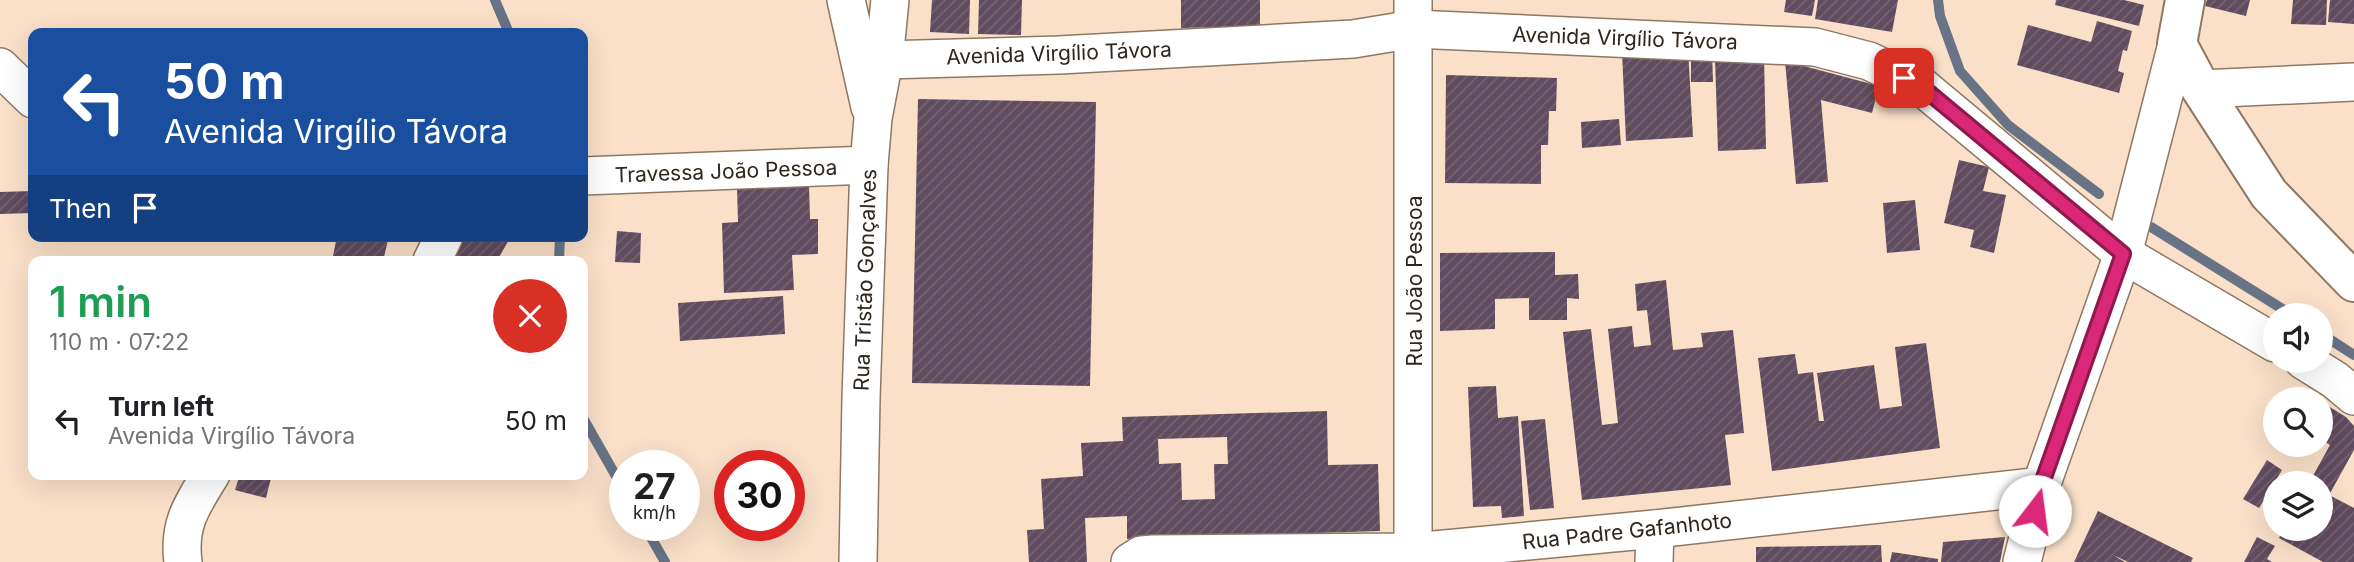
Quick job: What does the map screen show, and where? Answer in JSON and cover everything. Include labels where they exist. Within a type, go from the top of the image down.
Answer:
[{"type":"street","points":[[846,0],[873,118]]},
{"type":"street","name":"Rua Tristão Gonçalves","points":[[858,562],[869,165],[890,0]]},
{"type":"street","points":[[2022,562],[2041,486],[2123,254],[2177,44],[2185,0]]},
{"type":"street","name":"Avenida Virgílio Távora","points":[[884,60],[1059,55],[1353,40],[1414,15],[1815,47],[1869,61],[1921,86],[2123,254],[2263,337]]},
{"type":"street","name":"Rua João Pessoa","points":[[1413,557],[1414,15]]},
{"type":"street","points":[[2177,44],[2201,89],[2269,194],[2354,282]]},
{"type":"street","points":[[0,67],[28,94]]},
{"type":"street","points":[[2201,89],[2354,82]]},
{"type":"street","name":"Travessa João Pessoa","points":[[588,176],[869,165]]},
{"type":"street","points":[[2324,373],[2354,396]]},
{"type":"street","points":[[183,562],[181,540],[184,525],[207,480]]},
{"type":"street","name":"Rua Padre Gafanhoto","points":[[1130,562],[1141,555],[1154,554],[1413,557],[1655,545],[2041,486]]},
{"type":"building","points":[[932,0],[970,0],[969,34],[930,32]]},
{"type":"building","points":[[979,0],[1022,0],[1021,35],[978,34]]},
{"type":"building","points":[[1181,0],[1260,0],[1260,26],[1181,28]]},
{"type":"building","points":[[1786,0],[1815,0],[1812,16],[1784,12]]},
{"type":"building","points":[[1818,0],[1898,0],[1892,32],[1815,19]]},
{"type":"building","points":[[2056,0],[2124,0],[2144,5],[2139,26],[2055,5]]},
{"type":"building","points":[[2207,0],[2250,0],[2246,16],[2205,6]]},
{"type":"building","points":[[2293,0],[2327,0],[2326,25],[2291,24]]},
{"type":"building","points":[[2330,0],[2354,0],[2354,24],[2328,22]]},
{"type":"building","points":[[2097,21],[2132,31],[2127,51],[2123,50],[2118,71],[2124,73],[2119,93],[2017,65],[2028,25],[2091,42]]},
{"type":"building","points":[[1688,49],[1693,137],[1626,141],[1622,52]]},
{"type":"building","points":[[1691,51],[1712,51],[1713,82],[1691,82]]},
{"type":"building","points":[[1764,57],[1766,149],[1718,151],[1715,59]]},
{"type":"building","points":[[1785,61],[1879,86],[1872,113],[1821,100],[1828,182],[1796,184]]},
{"type":"building","points":[[1446,75],[1557,78],[1556,111],[1549,111],[1548,145],[1541,145],[1541,184],[1445,183]]},
{"type":"building","points":[[918,99],[1096,102],[1090,386],[912,383]]},
{"type":"building","points":[[1619,119],[1621,145],[1582,148],[1581,122]]},
{"type":"building","points":[[1959,160],[1989,167],[1983,191],[2006,195],[1994,253],[1970,247],[1974,230],[1944,223]]},
{"type":"building","points":[[809,185],[810,219],[818,219],[818,254],[792,255],[794,290],[724,293],[722,223],[738,222],[737,187]]},
{"type":"building","points":[[28,191],[28,213],[0,214],[0,192]]},
{"type":"building","points":[[1915,200],[1920,250],[1887,253],[1883,203]]},
{"type":"building","points":[[617,231],[641,233],[640,263],[615,262]]},
{"type":"building","points":[[336,242],[388,242],[384,256],[333,256]]},
{"type":"building","points":[[458,242],[508,242],[500,256],[450,256]]},
{"type":"building","points":[[1555,252],[1555,275],[1578,274],[1579,299],[1567,298],[1567,320],[1529,320],[1529,298],[1495,299],[1495,329],[1440,331],[1440,253]]},
{"type":"building","points":[[1666,280],[1673,350],[1703,347],[1701,333],[1733,330],[1744,433],[1725,435],[1731,485],[1582,500],[1563,332],[1591,329],[1602,425],[1618,423],[1608,329],[1632,326],[1634,347],[1651,345],[1647,310],[1637,311],[1635,284]]},
{"type":"building","points":[[783,296],[785,334],[680,341],[678,303]]},
{"type":"building","points":[[1926,343],[1940,448],[1772,471],[1758,358],[1795,354],[1798,374],[1813,372],[1819,421],[1824,421],[1817,373],[1874,365],[1880,409],[1902,406],[1895,347]]},
{"type":"building","points":[[1496,386],[1498,418],[1518,416],[1524,516],[1502,518],[1501,506],[1473,507],[1468,387]]},
{"type":"building","points":[[2333,409],[2354,426],[2354,450],[2333,488],[2333,471],[2316,471],[2323,457],[2333,457]]},
{"type":"building","points":[[1327,411],[1328,465],[1378,464],[1380,531],[1127,539],[1127,516],[1085,518],[1087,562],[1029,562],[1027,530],[1044,529],[1041,479],[1083,476],[1081,443],[1123,441],[1122,417]],"holes":[[[1227,437],[1228,464],[1214,464],[1215,499],[1182,500],[1181,463],[1159,464],[1158,439]]]},
{"type":"building","points":[[1545,419],[1554,508],[1530,510],[1521,421]]},
{"type":"building","points":[[2267,460],[2282,470],[2263,471],[2263,501],[2259,508],[2243,499]]},
{"type":"building","points":[[238,480],[270,480],[266,498],[235,490]]},
{"type":"building","points":[[2333,497],[2354,508],[2354,562],[2323,562],[2284,541],[2333,541]]},
{"type":"building","points":[[2098,511],[2193,558],[2191,562],[2128,562],[2113,555],[2125,562],[2074,562]]},
{"type":"building","points":[[2005,537],[2000,562],[1941,562],[1943,542]]},
{"type":"building","points":[[2257,537],[2275,546],[2267,559],[2272,562],[2244,562]]},
{"type":"building","points":[[1881,545],[1882,562],[1756,562],[1756,547]]},
{"type":"building","points":[[1892,552],[1938,559],[1938,562],[1890,562]]},
{"type":"waterway","points":[[495,0],[507,28]]},
{"type":"waterway","points":[[1938,0],[1940,16],[1960,71],[2008,125],[2099,194]]},
{"type":"waterway","points":[[2151,227],[2273,303]]},
{"type":"waterway","points":[[559,256],[560,242]]},
{"type":"waterway","points":[[2333,341],[2354,355]]},
{"type":"waterway","points":[[588,427],[609,464]]},
{"type":"waterway","points":[[653,541],[665,562]]},
{"type":"route","points":[[1904,78],[1921,86],[2123,254],[2041,486],[2035,511]]}]
